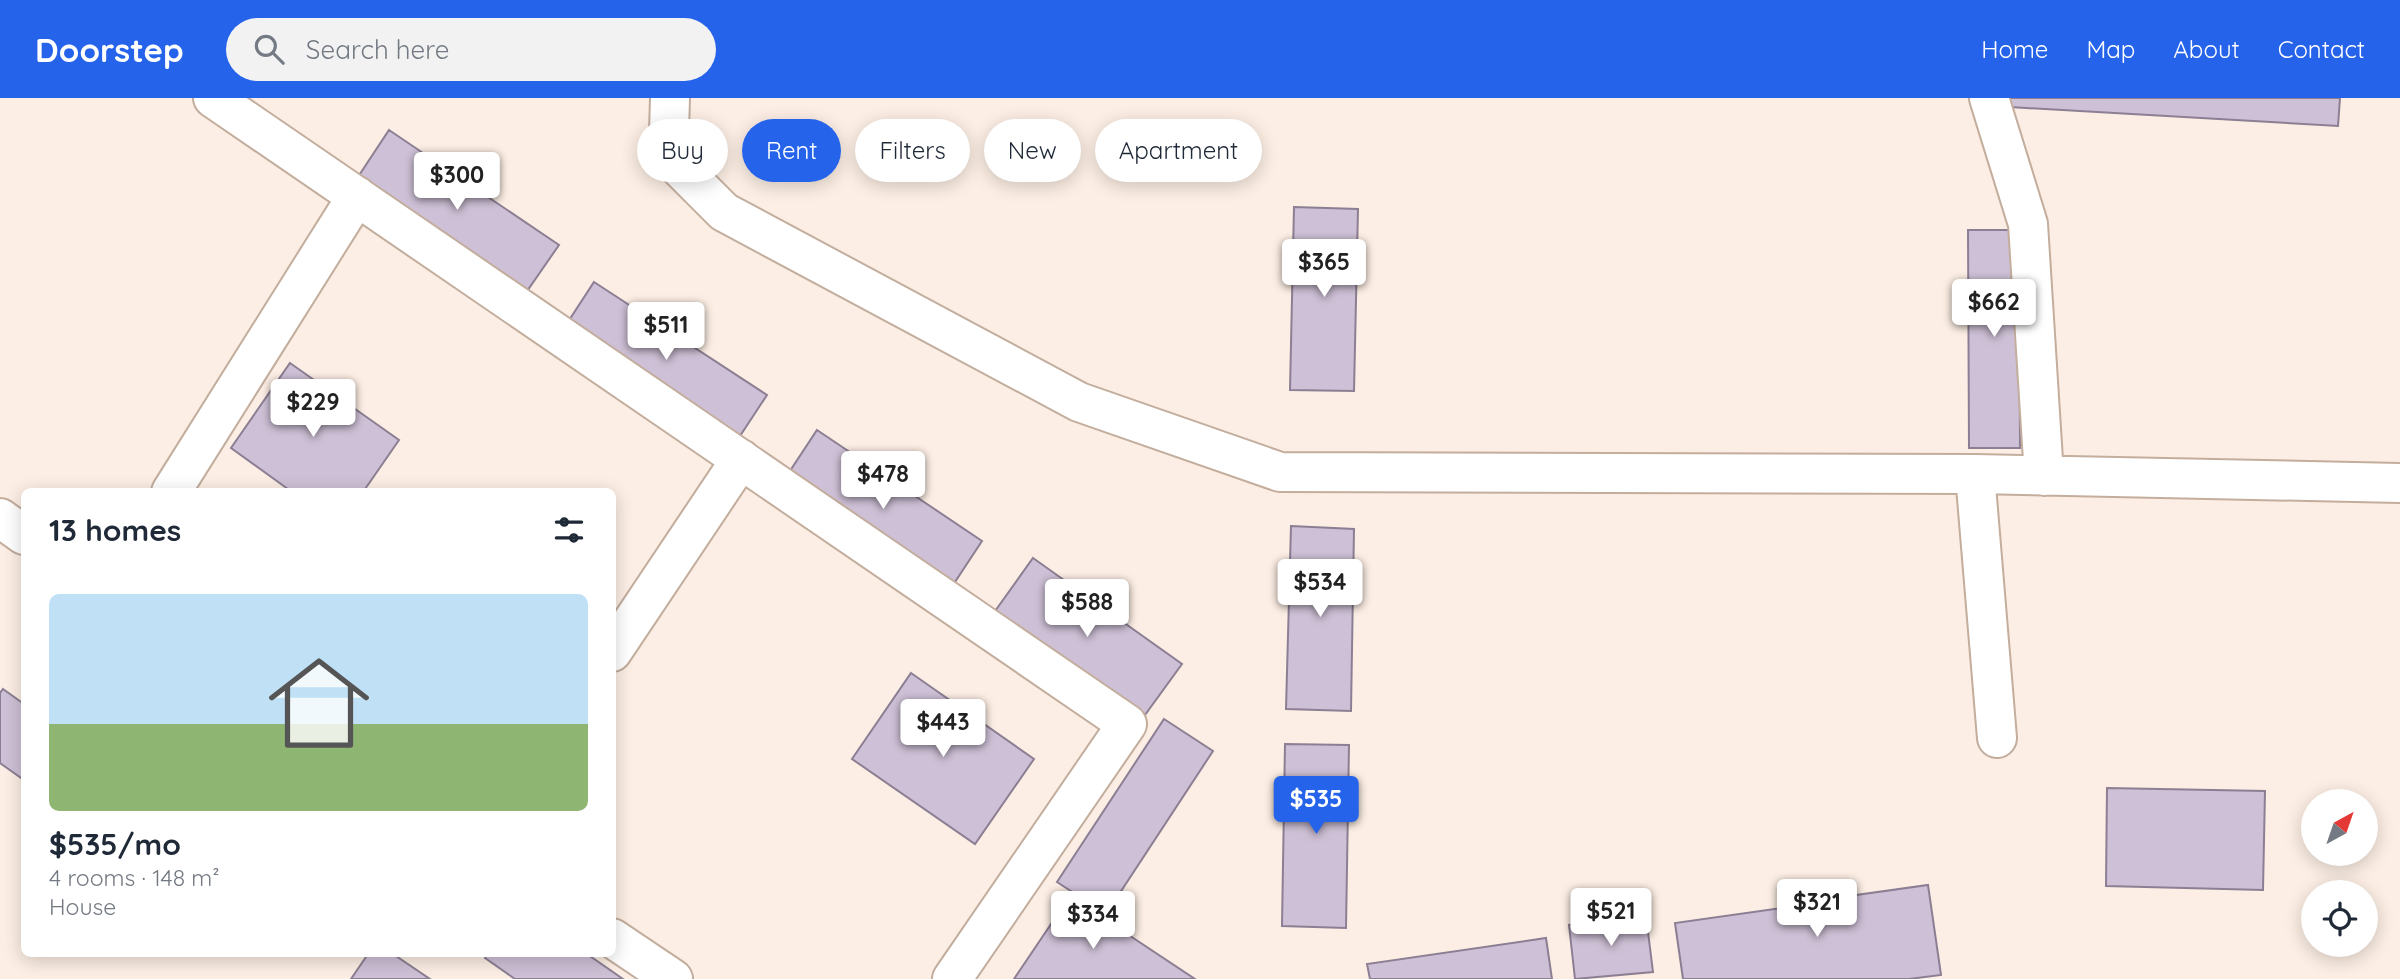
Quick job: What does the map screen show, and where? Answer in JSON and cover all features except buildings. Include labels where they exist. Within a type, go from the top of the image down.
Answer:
[{"type":"lane","points":[[213,98],[1127,724],[952,979]]},
{"type":"lane","points":[[670,98],[669,132],[676,164],[724,212],[1079,402],[1280,472],[1975,474],[2400,483]]},
{"type":"lane","points":[[1989,98],[2028,225],[2044,476]]},
{"type":"lane","points":[[174,488],[357,196]]},
{"type":"lane","points":[[616,646],[741,459]]},
{"type":"lane","points":[[1975,474],[1997,738]]},
{"type":"lane","points":[[0,518],[21,533]]},
{"type":"lane","points":[[616,941],[673,979]]}]
